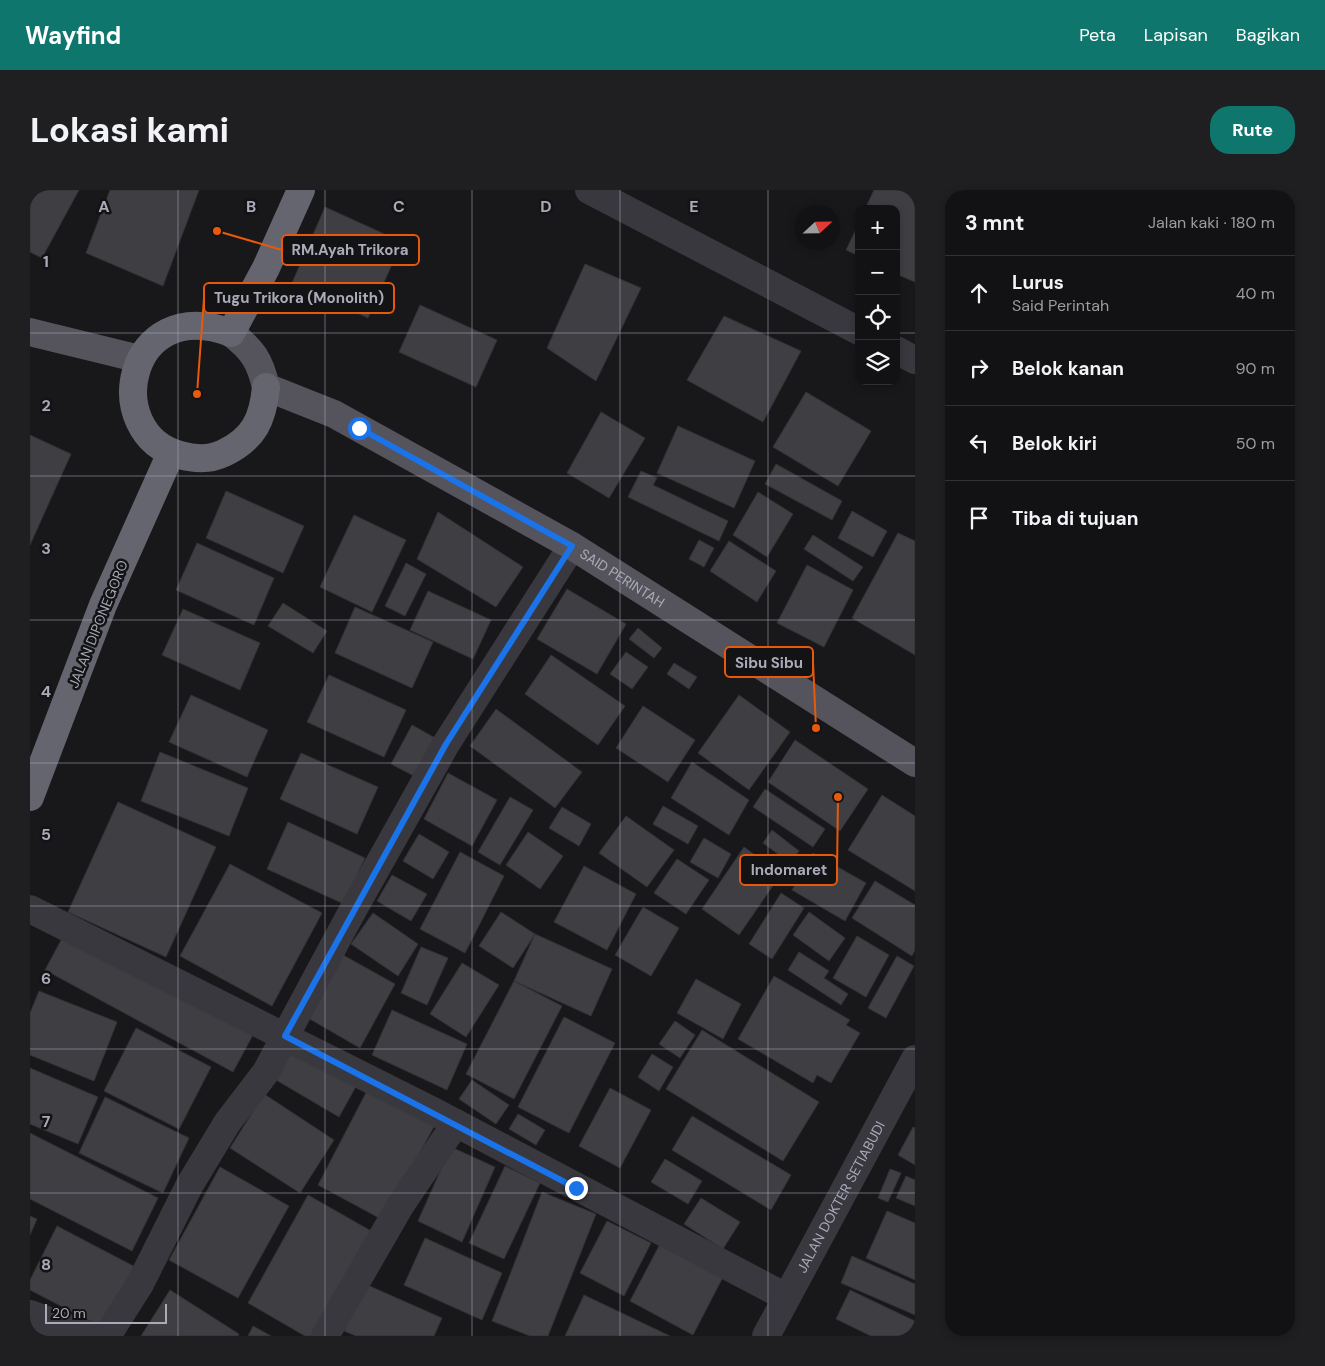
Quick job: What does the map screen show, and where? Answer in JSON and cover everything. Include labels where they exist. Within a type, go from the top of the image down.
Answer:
[{"type":"highway","points":[[266,387],[264,410],[253,431],[237,447],[216,457],[194,458],[172,453],[152,440],[139,421],[133,401],[133,379],[140,359],[153,343],[170,330],[184,326],[212,325],[232,333],[266,268],[301,190]]},
{"type":"highway","name":"JALAN DIPONEGORO","points":[[30,797],[103,605],[172,453]]},
{"type":"main road","points":[[30,332],[140,359]]},
{"type":"main road","points":[[232,333],[248,346],[261,365],[266,387]]},
{"type":"main road","name":"SAID PERINTAH","points":[[266,387],[334,414],[572,546],[915,763]]},
{"type":"street","points":[[589,190],[855,329]]},
{"type":"street","points":[[900,352],[915,360]]},
{"type":"street","points":[[107,1336],[140,1284],[199,1169],[227,1123],[266,1072],[446,744],[572,546]]},
{"type":"street","points":[[30,908],[456,1123],[786,1296]]},
{"type":"street","name":"JALAN DOKTER SETIABUDI","points":[[766,1336],[915,1059]]},
{"type":"street","points":[[326,1336],[400,1206],[456,1123]]},
{"type":"street","points":[[30,1314],[90,1336]]},
{"type":"building","points":[[30,190],[79,190],[42,258],[30,252]]},
{"type":"building","points":[[110,190],[199,190],[163,286],[86,253]]},
{"type":"building","points":[[874,190],[915,190],[915,282],[900,276],[900,205],[867,205]]},
{"type":"building","points":[[325,207],[402,242],[368,318],[292,283]]},
{"type":"building","points":[[855,231],[855,254],[846,250]]},
{"type":"building","points":[[585,264],[641,288],[596,381],[547,348]]},
{"type":"building","points":[[420,305],[497,340],[476,387],[399,352]]},
{"type":"building","points":[[724,316],[801,351],[763,422],[687,380]]},
{"type":"building","points":[[806,392],[871,431],[838,486],[773,447]]},
{"type":"building","points":[[601,412],[645,438],[609,498],[567,473]]},
{"type":"building","points":[[678,426],[755,461],[734,508],[657,473]]},
{"type":"building","points":[[30,435],[71,454],[30,545]]},
{"type":"building","points":[[776,464],[842,501],[832,520],[765,484]]},
{"type":"building","points":[[641,471],[657,478],[653,485],[728,521],[719,541],[628,497]]},
{"type":"building","points":[[226,491],[304,526],[283,573],[206,538]]},
{"type":"building","points":[[758,492],[793,514],[767,557],[733,535]]},
{"type":"building","points":[[852,511],[887,531],[873,557],[838,538]]},
{"type":"building","points":[[438,512],[523,567],[496,607],[417,559]]},
{"type":"building","points":[[354,515],[406,540],[372,612],[320,587]]},
{"type":"building","points":[[898,533],[915,541],[915,655],[852,618]]},
{"type":"building","points":[[813,535],[863,567],[853,581],[804,549]]},
{"type":"building","points":[[699,540],[714,548],[704,567],[689,559]]},
{"type":"building","points":[[729,541],[776,571],[757,602],[710,571]]},
{"type":"building","points":[[197,543],[274,578],[254,625],[176,590]]},
{"type":"building","points":[[406,563],[426,574],[405,616],[385,606]]},
{"type":"building","points":[[807,565],[853,590],[824,647],[777,623]]},
{"type":"building","points":[[567,589],[626,624],[597,674],[537,639]]},
{"type":"building","points":[[428,591],[491,620],[473,659],[410,630]]},
{"type":"building","points":[[283,603],[327,631],[313,653],[268,626]]},
{"type":"building","points":[[355,607],[433,642],[412,688],[335,653]]},
{"type":"building","points":[[183,609],[260,643],[240,690],[162,655]]},
{"type":"building","points":[[638,628],[662,648],[654,658],[629,639]]},
{"type":"building","points":[[626,652],[648,667],[632,689],[610,674]]},
{"type":"building","points":[[551,655],[625,706],[598,745],[525,694]]},
{"type":"building","points":[[674,663],[697,677],[689,689],[667,674]]},
{"type":"building","points":[[329,675],[406,710],[384,757],[307,722]]},
{"type":"building","points":[[191,695],[268,730],[247,777],[169,742]]},
{"type":"building","points":[[739,695],[790,732],[749,790],[698,753]]},
{"type":"building","points":[[643,706],[695,740],[668,782],[616,748]]},
{"type":"building","points":[[496,709],[582,772],[555,808],[470,746]]},
{"type":"building","points":[[412,725],[437,739],[416,777],[391,764]]},
{"type":"building","points":[[795,740],[868,789],[840,831],[768,782]]},
{"type":"building","points":[[160,752],[248,788],[229,836],[141,801]]},
{"type":"building","points":[[301,753],[378,787],[357,834],[280,799]]},
{"type":"building","points":[[692,762],[749,800],[729,835],[671,798]]},
{"type":"building","points":[[448,773],[497,800],[472,846],[424,819]]},
{"type":"building","points":[[765,789],[825,829],[813,847],[753,807]]},
{"type":"building","points":[[882,795],[915,816],[915,891],[848,850]]},
{"type":"building","points":[[510,797],[533,810],[500,865],[478,852]]},
{"type":"building","points":[[118,802],[216,847],[166,957],[68,912]]},
{"type":"building","points":[[663,806],[698,826],[688,844],[653,824]]},
{"type":"building","points":[[562,807],[591,824],[579,846],[549,828]]},
{"type":"building","points":[[626,816],[674,850],[647,887],[599,853]]},
{"type":"building","points":[[288,822],[365,858],[344,904],[267,869]]},
{"type":"building","points":[[772,830],[799,851],[790,863],[763,843]]},
{"type":"building","points":[[528,832],[563,856],[540,889],[506,865]]},
{"type":"building","points":[[419,834],[449,852],[433,879],[403,861]]},
{"type":"building","points":[[704,838],[731,854],[718,878],[690,862]]},
{"type":"building","points":[[744,847],[781,874],[739,935],[702,909]]},
{"type":"building","points":[[460,852],[504,876],[465,953],[420,929]]},
{"type":"building","points":[[813,853],[866,883],[845,921],[792,890]]},
{"type":"building","points":[[677,859],[709,880],[686,914],[654,893]]},
{"type":"building","points":[[230,864],[322,913],[272,1006],[180,956]]},
{"type":"building","points":[[584,866],[636,894],[607,950],[554,922]]},
{"type":"building","points":[[392,875],[427,894],[411,921],[377,901]]},
{"type":"building","points":[[875,881],[915,905],[915,950],[912,956],[852,918]]},
{"type":"building","points":[[781,893],[804,908],[772,959],[749,944]]},
{"type":"building","points":[[643,907],[679,928],[651,976],[615,955]]},
{"type":"building","points":[[501,912],[535,934],[513,968],[479,946]]},
{"type":"building","points":[[809,912],[845,938],[829,961],[793,935]]},
{"type":"building","points":[[373,913],[418,944],[398,976],[351,944]]},
{"type":"building","points":[[66,931],[254,1033],[233,1072],[45,970]]},
{"type":"building","points":[[535,934],[612,969],[591,1016],[514,981]]},
{"type":"building","points":[[857,936],[889,955],[866,997],[833,978]]},
{"type":"building","points":[[421,947],[448,958],[427,1005],[401,993]]},
{"type":"building","points":[[799,952],[829,971],[824,978],[848,994],[841,1005],[788,970]]},
{"type":"building","points":[[343,955],[395,984],[360,1048],[308,1018]]},
{"type":"building","points":[[897,956],[914,966],[886,1018],[868,1008]]},
{"type":"building","points":[[462,963],[499,985],[466,1037],[430,1014]]},
{"type":"building","points":[[774,976],[850,1020],[846,1025],[860,1033],[831,1083],[817,1075],[813,1083],[738,1039]]},
{"type":"building","points":[[696,979],[741,1004],[723,1039],[677,1013]]},
{"type":"building","points":[[514,981],[562,1006],[514,1099],[466,1074]]},
{"type":"building","points":[[39,991],[117,1022],[94,1081],[30,1055],[30,1013]]},
{"type":"building","points":[[392,1010],[467,1044],[447,1090],[372,1055]]},
{"type":"building","points":[[564,1017],[615,1043],[569,1133],[518,1107]]},
{"type":"building","points":[[675,1021],[695,1035],[680,1058],[659,1044]]},
{"type":"building","points":[[136,1028],[211,1067],[179,1129],[104,1091]]},
{"type":"building","points":[[702,1030],[819,1102],[783,1161],[666,1089]]},
{"type":"building","points":[[291,1042],[359,1081],[339,1117],[271,1077]]},
{"type":"building","points":[[652,1054],[673,1067],[659,1091],[638,1077]]},
{"type":"building","points":[[30,1068],[98,1097],[78,1144],[30,1124]]},
{"type":"building","points":[[472,1080],[509,1105],[496,1124],[459,1099]]},
{"type":"building","points":[[369,1087],[436,1123],[383,1220],[318,1185]]},
{"type":"building","points":[[610,1088],[651,1110],[620,1168],[579,1146]]},
{"type":"building","points":[[264,1094],[334,1140],[300,1193],[230,1148]]},
{"type":"building","points":[[105,1097],[189,1138],[163,1193],[79,1153]]},
{"type":"building","points":[[518,1114],[545,1130],[536,1145],[509,1129]]},
{"type":"building","points":[[692,1116],[791,1175],[771,1210],[672,1150]]},
{"type":"building","points":[[913,1127],[915,1128],[915,1165],[898,1155]]},
{"type":"building","points":[[30,1133],[158,1198],[132,1251],[30,1199]]},
{"type":"building","points":[[451,1147],[495,1167],[462,1242],[418,1221]]},
{"type":"building","points":[[665,1159],[702,1181],[688,1204],[651,1182]]},
{"type":"building","points":[[505,1166],[540,1183],[504,1259],[469,1243]]},
{"type":"building","points":[[220,1167],[289,1206],[238,1298],[169,1260]]},
{"type":"building","points":[[890,1169],[901,1173],[888,1202],[878,1198]]},
{"type":"building","points":[[906,1176],[915,1180],[915,1206],[896,1198]]},
{"type":"building","points":[[542,1192],[596,1214],[548,1336],[530,1336],[492,1321]]},
{"type":"building","points":[[308,1195],[380,1236],[324,1336],[305,1336],[248,1303]]},
{"type":"building","points":[[701,1198],[740,1222],[723,1249],[684,1224]]},
{"type":"building","points":[[887,1211],[915,1223],[915,1280],[866,1258]]},
{"type":"building","points":[[30,1216],[37,1219],[30,1235]]},
{"type":"building","points":[[607,1221],[651,1243],[624,1296],[580,1273]]},
{"type":"building","points":[[57,1226],[141,1270],[109,1331],[30,1290],[30,1280]]},
{"type":"building","points":[[425,1238],[502,1273],[482,1320],[404,1285]]},
{"type":"building","points":[[660,1244],[723,1277],[693,1335],[630,1301]]},
{"type":"building","points":[[852,1256],[915,1284],[915,1315],[841,1283]]},
{"type":"building","points":[[365,1284],[442,1318],[434,1336],[356,1336],[344,1331]]},
{"type":"building","points":[[170,1290],[239,1334],[238,1336],[141,1336]]},
{"type":"building","points":[[850,1290],[915,1321],[915,1336],[871,1336],[836,1319]]},
{"type":"building","points":[[584,1295],[670,1336],[565,1336]]},
{"type":"building","points":[[30,1319],[72,1336],[30,1336]]},
{"type":"building","points":[[253,1326],[271,1336],[248,1336]]},
{"type":"place","name":"RM.Ayah Trikora","points":[[217,231]]},
{"type":"place","name":"Tugu Trikora (Monolith)","points":[[197,394]]},
{"type":"place","name":"Sibu Sibu","points":[[816,728]]},
{"type":"place","name":"Indomaret","points":[[838,797]]},
{"type":"route","points":[[359,428],[572,546],[446,744],[285,1036],[431,1110],[576,1188]]}]
